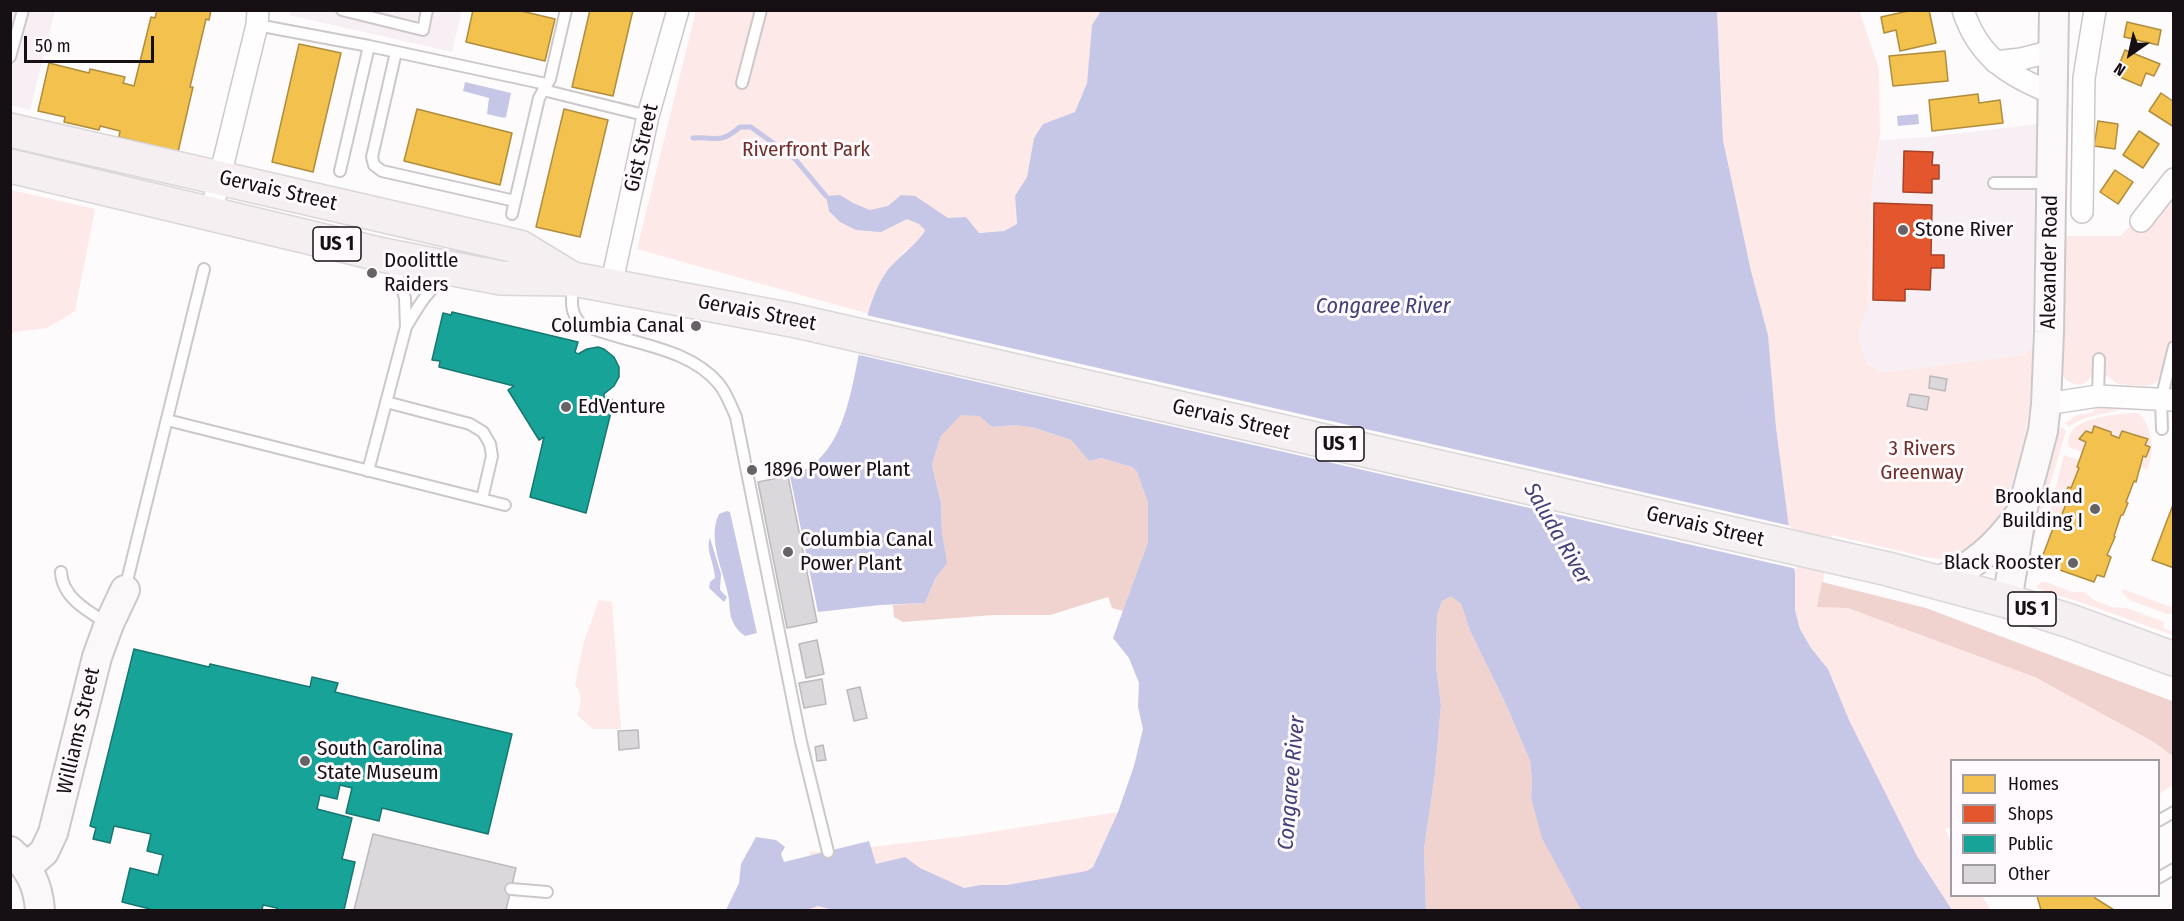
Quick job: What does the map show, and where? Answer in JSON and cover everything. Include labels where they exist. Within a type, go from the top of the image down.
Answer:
[{"type":"main road","name":"Gervais Street","points":[[10,130],[520,247],[573,279]]},
{"type":"main road","name":"Gervais Street","points":[[10,165],[383,255],[501,278],[573,279],[792,320],[1888,569],[1935,582]]},
{"type":"main road","name":"US 1","points":[[1935,582],[2070,621],[2174,659]]},
{"type":"street","name":"Gist Street","points":[[610,286],[648,116],[678,10]]},
{"type":"street","points":[[1963,10],[1974,38],[1986,54],[2013,76],[2052,93]]},
{"type":"street","name":"Alexander Road","points":[[2007,601],[2022,511],[2038,457],[2046,404],[2054,10]]},
{"type":"street","points":[[2082,212],[2084,78],[2095,10]]},
{"type":"street","points":[[212,213],[258,18]]},
{"type":"street","points":[[1995,62],[2021,59],[2053,51]]},
{"type":"street","points":[[2141,221],[2174,179]]},
{"type":"street","points":[[2046,404],[2098,396],[2167,400]]},
{"type":"street","name":"Alexander Road","points":[[1935,582],[1954,574],[1983,556],[2006,533],[2022,511]]},
{"type":"street","name":"Williams Street","points":[[40,910],[34,879],[19,859],[44,852],[53,833],[97,657],[125,590]]},
{"type":"lane","points":[[10,57],[23,10]]},
{"type":"lane","points":[[342,10],[423,30],[427,10]]},
{"type":"lane","points":[[512,214],[539,98],[550,79],[566,10]]},
{"type":"lane","points":[[742,83],[761,10]]},
{"type":"lane","points":[[258,18],[545,87],[648,116]]},
{"type":"lane","points":[[340,171],[369,46]]},
{"type":"lane","points":[[396,52],[372,157],[374,165],[382,171],[515,201]]},
{"type":"lane","points":[[1994,183],[2051,183]]},
{"type":"lane","points":[[368,471],[406,327],[405,298],[399,280],[383,255]]},
{"type":"lane","points":[[125,590],[204,269]]},
{"type":"lane","points":[[406,327],[433,288],[444,279],[464,271]]},
{"type":"lane","points":[[573,279],[572,311],[575,319],[581,324],[636,340],[686,359],[700,367],[719,384],[736,417],[801,742],[828,852]]},
{"type":"lane","points":[[2162,429],[2174,346]]},
{"type":"lane","points":[[2098,396],[2099,359]]},
{"type":"lane","points":[[386,402],[470,424],[483,432],[490,444],[492,456],[482,499]]},
{"type":"lane","points":[[166,420],[505,505]]},
{"type":"lane","points":[[61,572],[65,588],[77,603],[109,624]]},
{"type":"lane","points":[[2160,820],[2174,812]]},
{"type":"lane","points":[[2160,877],[2174,869]]},
{"type":"lane","points":[[511,889],[547,892]]},
{"type":"shaded area","points":[[290,10],[462,11],[452,52],[289,15]]},
{"type":"shaded area","points":[[11,11],[55,11],[30,110],[11,105]]},
{"type":"shaded area","points":[[2038,124],[2032,349],[2023,355],[1887,372],[1872,368],[1862,353],[1859,336],[1863,317],[1871,195],[1880,140],[1929,137]]},
{"type":"shaded area","points":[[961,414],[979,416],[992,427],[1016,425],[1035,428],[1071,440],[1089,461],[1101,458],[1132,467],[1137,472],[1148,503],[1148,542],[1123,611],[1112,608],[1108,597],[1050,615],[994,615],[903,622],[894,617],[893,605],[925,603],[935,579],[946,563],[941,503],[932,465],[941,436]]},
{"type":"shaded area","points":[[1822,582],[1926,608],[2172,701],[2173,756],[2154,742],[2035,677],[1848,608],[1817,607]]},
{"type":"shaded area","points":[[1451,595],[1461,604],[1470,631],[1504,700],[1530,761],[1531,798],[1581,910],[1426,910],[1424,849],[1435,774],[1441,705],[1436,665],[1437,616],[1442,601]]},
{"type":"green space","name":"3 Rivers Greenway","points":[[1859,10],[1879,69],[1880,136],[1871,195],[1868,307],[1859,336],[1868,364],[1877,370],[1887,372],[2023,355],[2033,347],[2030,402],[2025,436],[2007,502],[1995,531],[1960,557],[1948,560],[1925,557],[1832,535],[1818,607],[1848,603],[2042,669],[2173,750],[2173,785],[2160,793],[2160,759],[1950,759],[1950,827],[1945,829],[1950,839],[1950,897],[1983,897],[1991,910],[1952,910],[1917,856],[1849,720],[1828,669],[1811,648],[1800,629],[1795,610],[1795,574],[1776,427],[1768,335],[1751,271],[1723,140],[1717,11]]},
{"type":"green space","name":"Riverfront Park","points":[[696,11],[1101,11],[1092,25],[1087,83],[1075,112],[1043,124],[1034,138],[1027,177],[1015,197],[1017,224],[1004,231],[924,236],[905,251],[885,274],[869,314],[637,249]]},
{"type":"green space","points":[[11,190],[95,209],[75,311],[47,328],[14,332],[11,336]]},
{"type":"green space","points":[[2173,192],[2173,334],[2160,378],[2156,383],[2146,386],[2118,384],[2107,376],[2091,375],[2080,385],[2068,381],[2060,373],[2060,236],[2121,236],[2128,228],[2145,229]]},
{"type":"green space","points":[[2126,407],[2083,419],[2069,427],[2065,423],[2077,415],[2092,413],[2095,408]]},
{"type":"green space","points":[[2139,413],[2144,419],[2151,440],[2150,463],[2147,470],[2140,466],[2150,447],[2145,445],[2147,439],[2131,432],[2130,434],[2122,431],[2119,438],[2095,426],[2092,433],[2086,431],[2079,439],[2086,442],[2082,452],[2069,447],[2069,437],[2074,429],[2083,423],[2106,416]]},
{"type":"green space","points":[[2061,427],[2066,431],[2026,565],[2026,547],[2055,438]]},
{"type":"green space","points":[[2064,455],[2079,460],[2077,466],[2079,468],[2062,502],[2066,504],[2058,524],[2055,523],[2052,531],[2046,526]]},
{"type":"green space","points":[[2041,582],[2072,592],[2084,592],[2094,600],[2111,607],[2127,608],[2164,622],[2163,628],[2173,632],[2173,635],[2046,592],[2036,587]]},
{"type":"green space","points":[[2123,589],[2173,608],[2173,614],[2167,614],[2130,600],[2122,592]]},
{"type":"green space","points":[[599,600],[612,602],[621,729],[593,729],[577,715],[581,700],[575,685],[584,642]]},
{"type":"green space","points":[[1118,812],[1093,867],[1111,910],[811,910],[810,852],[828,852],[966,836]]},
{"type":"water","name":"Congaree River","points":[[1101,11],[1717,11],[1723,140],[1751,271],[1768,335],[1776,427],[1795,574],[1795,610],[1800,629],[1811,648],[1828,669],[1849,720],[1917,856],[1952,910],[1581,910],[1542,838],[1531,798],[1530,761],[1504,700],[1470,631],[1461,604],[1451,596],[1442,601],[1437,616],[1436,665],[1441,705],[1435,774],[1424,849],[1426,910],[833,910],[818,906],[807,910],[726,910],[739,883],[741,864],[756,837],[776,840],[785,847],[781,854],[784,862],[869,841],[876,864],[905,857],[920,868],[964,888],[981,885],[1007,885],[1087,871],[1093,867],[1118,812],[1134,766],[1143,729],[1138,707],[1139,683],[1129,658],[1113,638],[1148,542],[1148,503],[1137,472],[1132,467],[1101,458],[1089,461],[1071,440],[1035,428],[1016,425],[992,427],[979,416],[961,415],[941,436],[932,465],[941,503],[942,532],[947,563],[935,579],[925,603],[818,612],[790,476],[811,466],[828,449],[840,427],[848,402],[866,321],[874,296],[885,274],[925,230],[919,224],[907,219],[881,232],[856,230],[840,222],[829,211],[826,196],[840,195],[870,210],[888,206],[901,195],[915,196],[948,218],[966,217],[979,233],[1004,231],[1017,224],[1015,196],[1027,177],[1034,138],[1043,124],[1075,112],[1087,83],[1092,25]]},
{"type":"water","points":[[465,82],[511,93],[506,117],[487,114],[489,98],[463,91]]},
{"type":"water","points":[[1918,114],[1919,124],[1898,126],[1897,116]]},
{"type":"water","points":[[730,512],[757,633],[745,636],[733,623],[731,617],[728,594],[715,544],[719,514]]},
{"type":"water","points":[[710,538],[721,574],[720,590],[727,597],[724,602],[709,588],[710,582],[715,578],[709,547]]},
{"type":"pier","points":[[866,315],[1791,526],[1797,569],[855,354]]},
{"type":"building: Homes","points":[[157,10],[211,10],[209,20],[206,19],[190,87],[193,87],[178,152],[119,137],[120,131],[100,126],[99,130],[64,122],[65,117],[38,111],[49,63],[89,73],[90,69],[125,77],[123,83],[134,86],[151,17],[155,18]]},
{"type":"building: Homes","points":[[473,10],[517,10],[555,19],[545,61],[466,42]]},
{"type":"building: Homes","points":[[590,10],[633,10],[613,96],[572,87]]},
{"type":"building: Homes","points":[[1913,10],[1929,10],[1936,43],[1900,51],[1896,30],[1884,33],[1881,17]]},
{"type":"building: Homes","points":[[2127,22],[2161,30],[2158,45],[2124,37]]},
{"type":"building: Homes","points":[[299,44],[341,53],[313,172],[272,162]]},
{"type":"building: Homes","points":[[2125,50],[2160,64],[2154,76],[2146,73],[2141,86],[2115,75]]},
{"type":"building: Homes","points":[[1945,51],[1948,81],[1893,86],[1889,56]]},
{"type":"building: Homes","points":[[2161,93],[2174,102],[2174,127],[2149,111]]},
{"type":"building: Homes","points":[[1978,94],[1979,103],[2000,100],[2003,123],[1932,131],[1929,100]]},
{"type":"building: Homes","points":[[417,109],[512,133],[500,185],[404,161]]},
{"type":"building: Homes","points":[[564,109],[608,120],[580,237],[536,227]]},
{"type":"building: Homes","points":[[2098,121],[2118,124],[2115,149],[2094,146]]},
{"type":"building: Homes","points":[[2139,131],[2159,144],[2143,168],[2123,155]]},
{"type":"building: Homes","points":[[2115,170],[2133,182],[2118,204],[2100,192]]},
{"type":"building: Homes","name":"Brookland Building I","points":[[2094,426],[2111,432],[2111,435],[2119,438],[2122,431],[2148,439],[2145,445],[2150,447],[2146,457],[2143,456],[2136,482],[2134,481],[2126,502],[2128,503],[2121,515],[2107,555],[2111,557],[2104,577],[2097,575],[2094,582],[2040,563],[2055,523],[2058,524],[2066,504],[2062,502],[2068,487],[2071,488],[2079,468],[2077,467],[2086,442],[2079,439],[2086,431],[2092,433]]},
{"type":"building: Homes","points":[[2174,502],[2174,568],[2152,560]]},
{"type":"building: Homes","points":[[2037,897],[2094,897],[2114,910],[2041,910]]},
{"type":"building: Shops","points":[[1904,151],[1933,152],[1932,165],[1939,165],[1939,179],[1932,179],[1932,193],[1903,192]]},
{"type":"building: Shops","name":"Stone River","points":[[1874,203],[1932,205],[1931,255],[1944,255],[1944,268],[1931,268],[1930,290],[1905,289],[1905,301],[1873,300]]},
{"type":"building: Public","name":"EdVenture","points":[[452,312],[578,342],[575,352],[578,354],[598,347],[614,357],[619,367],[619,377],[614,386],[604,394],[604,397],[614,400],[586,513],[530,497],[544,437],[539,440],[508,390],[514,386],[439,367],[440,361],[432,360],[443,313],[451,315]]},
{"type":"building: Public","name":"South Carolina State Museum","points":[[134,649],[310,687],[312,677],[338,683],[335,692],[512,734],[488,834],[382,808],[379,821],[346,813],[352,788],[340,785],[337,799],[320,795],[317,809],[352,818],[342,859],[355,862],[344,910],[276,910],[277,908],[263,905],[262,910],[150,910],[122,902],[130,868],[158,875],[163,855],[147,851],[151,834],[114,826],[110,843],[93,839],[96,828],[90,826]]},
{"type":"building: Other","points":[[1930,376],[1947,379],[1945,391],[1929,388]]},
{"type":"building: Other","points":[[1910,394],[1929,397],[1927,410],[1907,406]]},
{"type":"building: Other","name":"Columbia Canal Power Plant","points":[[788,476],[817,622],[787,628],[758,482]]},
{"type":"building: Other","points":[[817,640],[824,674],[806,678],[799,644]]},
{"type":"building: Other","points":[[822,679],[826,704],[804,708],[799,683]]},
{"type":"building: Other","points":[[860,687],[867,718],[854,721],[847,690]]},
{"type":"building: Other","points":[[638,730],[639,748],[619,750],[618,731]]},
{"type":"building: Other","points":[[823,745],[826,760],[817,761],[815,747]]},
{"type":"building: Other","points":[[373,834],[516,868],[506,910],[354,910]]},
{"type":"waterway","points":[[693,138],[722,138],[740,127],[751,127],[795,159],[826,196]]},
{"type":"place","name":"Stone River","points":[[1903,230]]},
{"type":"place","name":"Doolittle Raiders","points":[[372,273]]},
{"type":"place","name":"Columbia Canal","points":[[696,326]]},
{"type":"place","name":"EdVenture","points":[[566,407]]},
{"type":"place","name":"1896 Power Plant","points":[[752,470]]},
{"type":"place","name":"Brookland Building I","points":[[2095,509]]},
{"type":"place","name":"Columbia Canal Power Plant","points":[[788,552]]},
{"type":"place","name":"Black Rooster","points":[[2073,563]]},
{"type":"place","name":"South Carolina State Museum","points":[[305,761]]},
{"type":"water label","name":"Saluda River","points":[[1557,534]]}]
